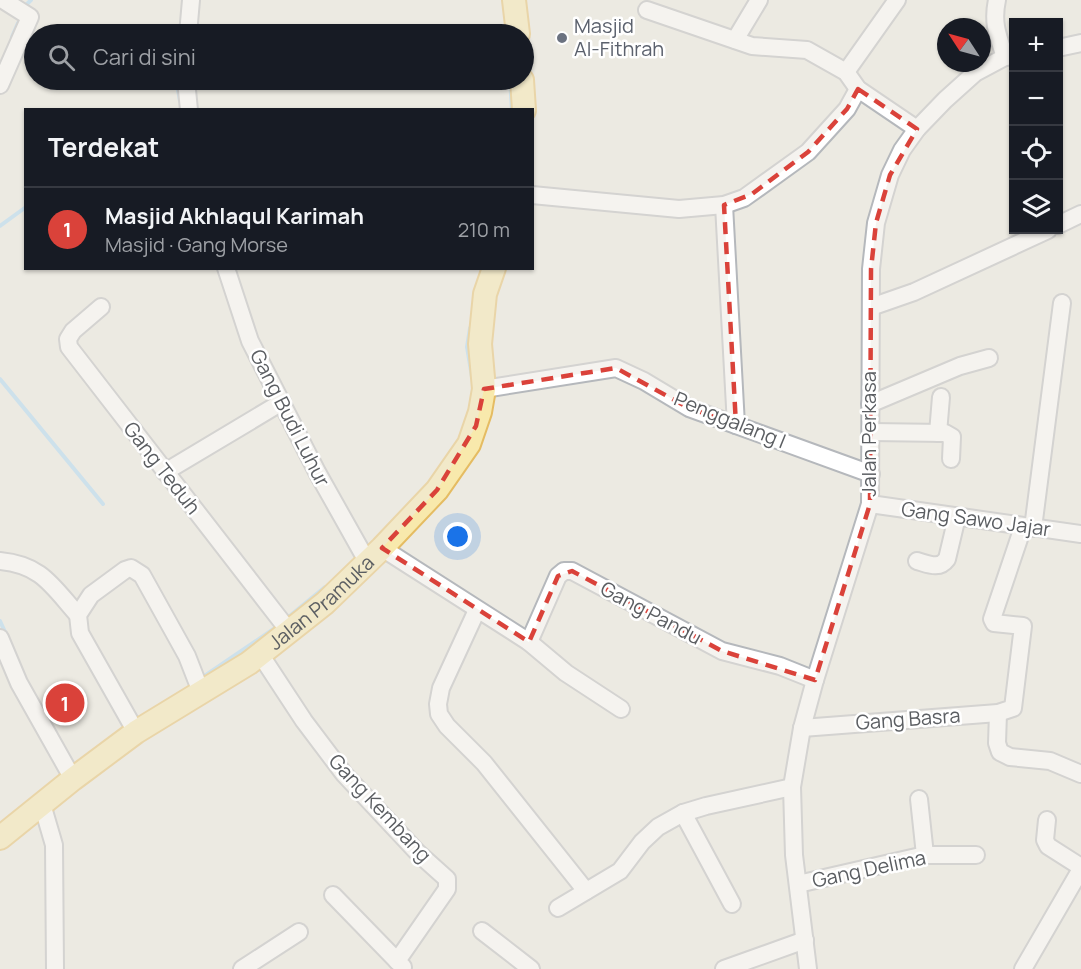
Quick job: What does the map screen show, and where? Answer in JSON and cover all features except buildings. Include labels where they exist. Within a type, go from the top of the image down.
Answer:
[{"type":"main road","points":[[514,0],[517,24]]},
{"type":"main road","points":[[523,90],[524,108]]},
{"type":"main road","name":"Jalan Pramuka","points":[[0,838],[136,732],[249,663],[325,603],[437,490],[469,444],[480,412],[484,389],[480,344],[485,294],[493,270]]},
{"type":"street","points":[[3,0],[30,17],[27,24]]},
{"type":"street","points":[[189,24],[191,0]]},
{"type":"street","points":[[735,40],[759,0]]},
{"type":"street","points":[[846,72],[897,0]]},
{"type":"street","points":[[997,0],[994,15],[996,31],[1009,56]]},
{"type":"street","points":[[647,10],[752,46],[807,50],[846,72],[858,89],[917,129]]},
{"type":"street","points":[[0,85],[24,31]]},
{"type":"street","points":[[1063,47],[1081,43]]},
{"type":"street","name":"Jalan Perkasa","points":[[808,969],[794,855],[792,787],[802,728],[815,680],[870,504],[871,269],[876,223],[890,175],[902,150],[917,129],[975,73],[1009,56]]},
{"type":"street","points":[[534,195],[679,209],[724,205],[752,194],[808,152],[847,109],[858,89]]},
{"type":"street","points":[[187,90],[189,108]]},
{"type":"street","points":[[724,205],[736,425]]},
{"type":"street","points":[[1063,223],[1081,214]]},
{"type":"street","points":[[871,307],[914,292],[1039,234]]},
{"type":"street","name":"Gang Budi Luhur","points":[[226,270],[250,341],[317,472],[375,554]]},
{"type":"street","points":[[1062,303],[1028,527],[992,619],[998,624],[1023,626],[1006,711],[997,743],[1000,752],[1010,757],[1050,761],[1081,774]]},
{"type":"street","name":"Gang Teduh","points":[[102,307],[73,331],[68,339],[69,347],[289,631]]},
{"type":"street","points":[[870,404],[960,366],[989,358]]},
{"type":"street","name":"Penggalang I","points":[[484,389],[616,368],[644,381],[689,408],[871,474]]},
{"type":"street","points":[[938,433],[941,397]]},
{"type":"street","points":[[165,472],[282,402]]},
{"type":"street","points":[[871,432],[945,433],[952,437],[951,459]]},
{"type":"street","name":"Gang Sawo Jajar","points":[[870,504],[1081,534]]},
{"type":"street","points":[[917,561],[937,567],[943,565],[947,559],[957,517]]},
{"type":"street","points":[[375,554],[477,610],[528,642],[566,674],[621,709]]},
{"type":"street","points":[[0,561],[16,562],[41,573],[78,615],[80,633],[136,732]]},
{"type":"street","points":[[78,615],[91,595],[125,570],[131,568],[136,570],[142,575],[187,656],[201,692]]},
{"type":"street","name":"Gang Pandu","points":[[528,642],[558,576],[564,571],[572,571],[722,651],[780,666],[815,680]]},
{"type":"street","points":[[477,610],[441,688],[439,714],[447,726],[484,763],[586,891]]},
{"type":"street","points":[[0,638],[20,683],[73,779]]},
{"type":"street","name":"Gang Kembang","points":[[260,654],[304,721],[344,774],[447,879],[447,889],[401,965]]},
{"type":"street","name":"Gang Basra","points":[[802,728],[1006,711]]},
{"type":"street","points":[[558,908],[620,871],[642,842],[658,827],[683,813],[792,787]]},
{"type":"street","points":[[919,799],[925,855]]},
{"type":"street","points":[[42,804],[54,845],[55,969]]},
{"type":"street","points":[[683,813],[732,904]]},
{"type":"street","points":[[1023,969],[1081,868],[1048,846],[1044,840],[1047,820]]},
{"type":"street","name":"Gang Delima","points":[[798,884],[925,855],[976,855]]},
{"type":"street","points":[[333,895],[401,965]]},
{"type":"street","points":[[482,931],[531,969]]},
{"type":"street","points":[[242,969],[299,932]]},
{"type":"street","points":[[724,969],[805,940]]},
{"type":"highlighted area","points":[[858,89],[917,129],[890,175],[876,223],[871,269],[870,504],[815,680],[722,651],[572,571],[558,576],[529,642],[382,548],[437,490],[476,426],[484,389],[616,368],[689,408],[736,425],[724,205],[752,194],[808,152],[847,109]]},
{"type":"waterway","points":[[24,7],[31,0]]},
{"type":"waterway","points":[[12,37],[18,23]]},
{"type":"waterway","points":[[178,90],[180,101]]},
{"type":"waterway","points":[[511,90],[512,108]]},
{"type":"waterway","points":[[0,226],[24,208]]},
{"type":"waterway","points":[[470,328],[467,347],[472,377]]},
{"type":"waterway","points":[[0,379],[103,504]]},
{"type":"waterway","points":[[264,386],[272,404]]},
{"type":"waterway","points":[[286,619],[325,587]]},
{"type":"waterway","points":[[0,621],[6,634]]},
{"type":"waterway","points":[[206,675],[275,628]]},
{"type":"place","name":"Masjid Al-Fithrah","points":[[562,38]]},
{"type":"place","name":"Masjid Akhlaqul Karimah","points":[[65,703]]}]
